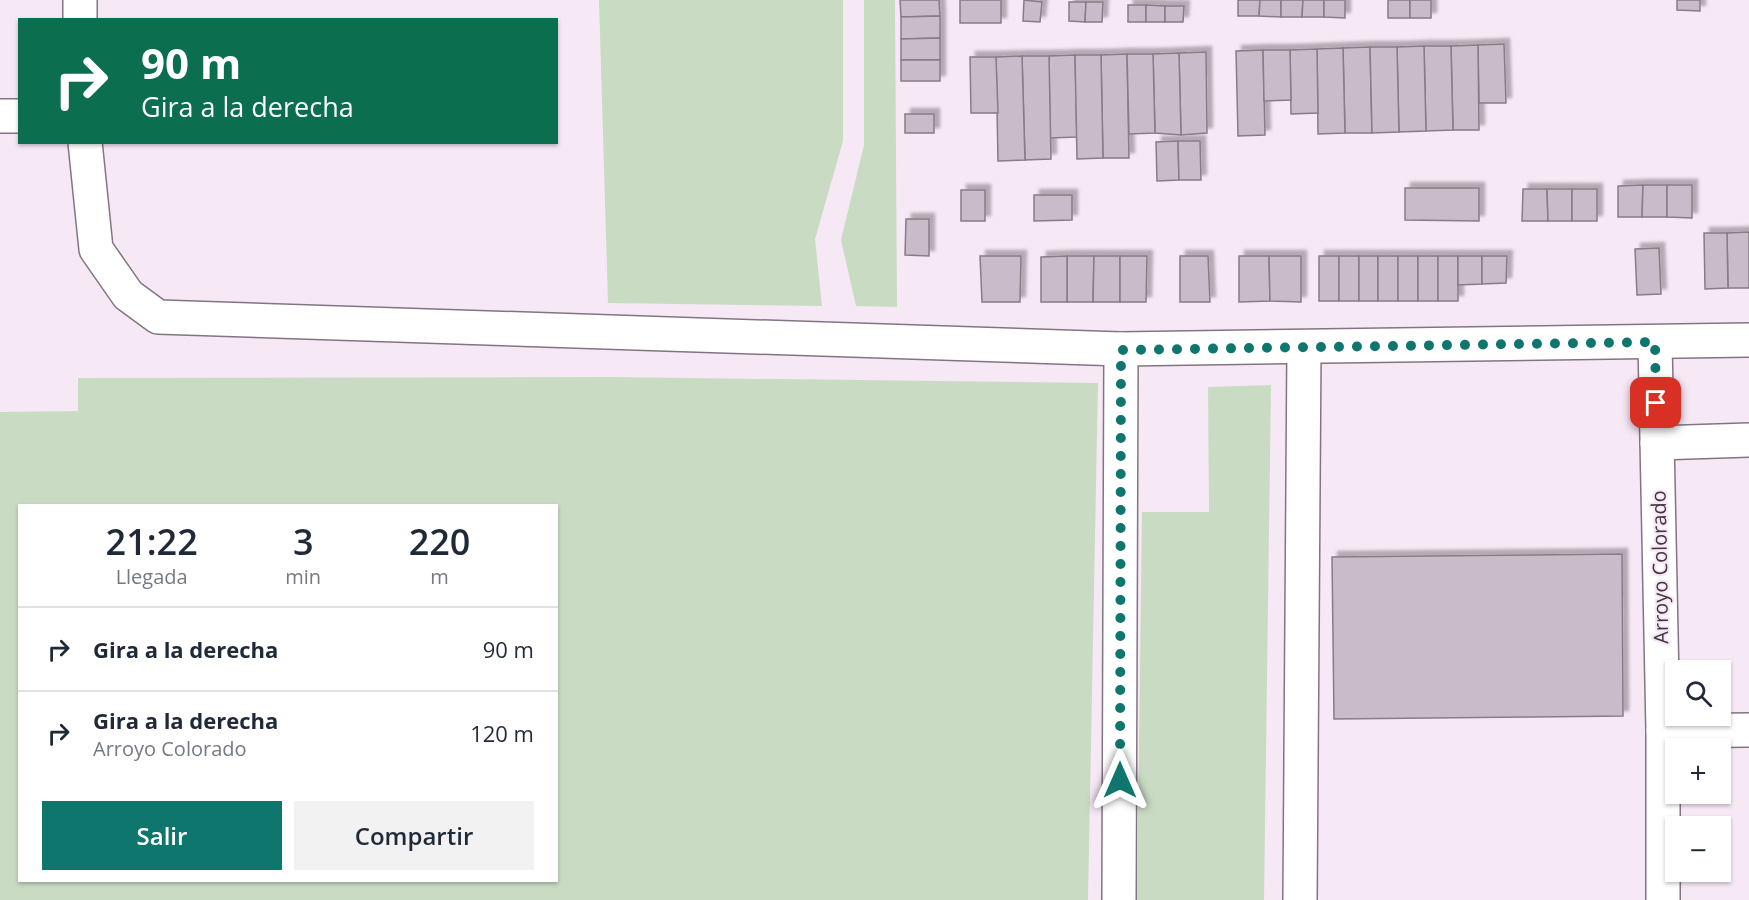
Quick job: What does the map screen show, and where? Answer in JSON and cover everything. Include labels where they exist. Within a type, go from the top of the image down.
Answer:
[{"type":"street","points":[[80,0],[80,18]]},
{"type":"street","points":[[0,116],[18,116]]},
{"type":"street","points":[[86,144],[96,249],[129,295],[158,317],[1121,350],[1749,340]]},
{"type":"street","name":"Arroyo Colorado","points":[[1655,342],[1663,731],[1663,900]]},
{"type":"street","points":[[1300,900],[1304,347]]},
{"type":"street","points":[[1119,900],[1121,350]]},
{"type":"street","points":[[1657,443],[1749,440]]},
{"type":"street","points":[[1663,731],[1749,730]]},
{"type":"green space","points":[[599,0],[843,0],[843,141],[815,239],[822,306],[608,303]]},
{"type":"green space","points":[[864,0],[895,0],[897,307],[856,306],[841,240],[864,145]]},
{"type":"green space","points":[[611,377],[1098,383],[1088,900],[0,900],[0,412],[78,411],[78,378]]},
{"type":"green space","points":[[1271,385],[1264,900],[1137,900],[1142,512],[1209,512],[1208,387]]},
{"type":"building","points":[[900,0],[939,0],[940,16],[901,17]]},
{"type":"building","points":[[960,0],[1001,0],[1001,23],[960,23]]},
{"type":"building","points":[[1024,0],[1042,2],[1040,22],[1023,21]]},
{"type":"building","points":[[1238,0],[1260,0],[1259,16],[1238,16]]},
{"type":"building","points":[[1260,0],[1281,0],[1281,17],[1259,16]]},
{"type":"building","points":[[1281,0],[1303,0],[1302,17],[1281,17]]},
{"type":"building","points":[[1303,0],[1324,0],[1324,17],[1302,17]]},
{"type":"building","points":[[1324,0],[1345,0],[1345,18],[1324,17]]},
{"type":"building","points":[[1388,0],[1410,0],[1410,18],[1388,18]]},
{"type":"building","points":[[1410,0],[1431,0],[1431,18],[1410,18]]},
{"type":"building","points":[[1677,0],[1700,0],[1700,11],[1677,10]]},
{"type":"building","points":[[1069,2],[1086,2],[1085,22],[1069,21]]},
{"type":"building","points":[[1086,2],[1103,2],[1102,22],[1085,22]]},
{"type":"building","points":[[1128,5],[1146,5],[1146,22],[1128,22]]},
{"type":"building","points":[[1146,5],[1165,6],[1165,22],[1146,22]]},
{"type":"building","points":[[1165,6],[1184,6],[1183,22],[1165,22]]},
{"type":"building","points":[[940,16],[940,38],[901,39],[901,17]]},
{"type":"building","points":[[940,38],[940,60],[901,60],[901,39]]},
{"type":"building","points":[[1504,44],[1506,103],[1479,103],[1478,45]]},
{"type":"building","points":[[1478,45],[1479,130],[1453,130],[1451,46]]},
{"type":"building","points":[[1424,46],[1451,46],[1453,130],[1426,131]]},
{"type":"building","points":[[1424,46],[1426,131],[1399,132],[1397,47]]},
{"type":"building","points":[[1370,47],[1372,133],[1345,133],[1343,48]]},
{"type":"building","points":[[1370,47],[1397,47],[1399,132],[1372,133]]},
{"type":"building","points":[[1343,48],[1345,133],[1318,134],[1317,49]]},
{"type":"building","points":[[1317,49],[1318,113],[1291,114],[1290,50]]},
{"type":"building","points":[[1263,50],[1265,135],[1238,136],[1236,51]]},
{"type":"building","points":[[1263,50],[1290,50],[1291,100],[1264,101]]},
{"type":"building","points":[[1206,52],[1207,133],[1181,135],[1179,53]]},
{"type":"building","points":[[1179,53],[1181,135],[1155,133],[1153,54]]},
{"type":"building","points":[[1127,54],[1129,158],[1103,158],[1101,55]]},
{"type":"building","points":[[1127,54],[1153,54],[1155,133],[1129,134]]},
{"type":"building","points":[[1075,55],[1077,137],[1050,138],[1049,56]]},
{"type":"building","points":[[1075,55],[1101,55],[1103,158],[1077,159]]},
{"type":"building","points":[[1022,56],[1049,56],[1051,159],[1025,160]]},
{"type":"building","points":[[1022,56],[1025,160],[998,161],[996,57]]},
{"type":"building","points":[[970,57],[996,57],[998,113],[971,113]]},
{"type":"building","points":[[901,60],[940,60],[940,81],[901,81]]},
{"type":"building","points":[[905,114],[934,114],[934,133],[905,133]]},
{"type":"building","points":[[1178,141],[1179,180],[1157,181],[1156,142]]},
{"type":"building","points":[[1178,141],[1200,141],[1201,180],[1179,180]]},
{"type":"building","points":[[1643,185],[1642,217],[1618,217],[1618,186]]},
{"type":"building","points":[[1643,185],[1667,185],[1667,217],[1642,217]]},
{"type":"building","points":[[1667,185],[1692,185],[1692,218],[1667,217]]},
{"type":"building","points":[[1405,188],[1479,188],[1479,221],[1405,220]]},
{"type":"building","points":[[1523,189],[1547,189],[1548,221],[1522,221]]},
{"type":"building","points":[[1547,189],[1572,189],[1572,221],[1548,221]]},
{"type":"building","points":[[1572,189],[1597,189],[1597,221],[1572,221]]},
{"type":"building","points":[[961,190],[985,190],[985,221],[961,221]]},
{"type":"building","points":[[1034,195],[1072,195],[1072,220],[1034,221]]},
{"type":"building","points":[[906,219],[929,219],[929,256],[905,255]]},
{"type":"building","points":[[1749,232],[1749,288],[1728,288],[1727,233]]},
{"type":"building","points":[[1704,233],[1727,233],[1728,288],[1705,289]]},
{"type":"building","points":[[1659,248],[1661,294],[1637,295],[1635,249]]},
{"type":"building","points":[[980,256],[1021,256],[1020,302],[982,302]]},
{"type":"building","points":[[1067,256],[1094,256],[1093,302],[1067,302]]},
{"type":"building","points":[[1067,256],[1067,302],[1041,302],[1041,257]]},
{"type":"building","points":[[1094,256],[1120,256],[1120,302],[1093,302]]},
{"type":"building","points":[[1120,256],[1147,256],[1146,302],[1120,302]]},
{"type":"building","points":[[1180,256],[1208,256],[1210,302],[1180,302]]},
{"type":"building","points":[[1239,256],[1269,256],[1270,301],[1239,302]]},
{"type":"building","points":[[1269,256],[1301,256],[1301,302],[1270,301]]},
{"type":"building","points":[[1319,256],[1339,256],[1339,301],[1319,301]]},
{"type":"building","points":[[1339,256],[1359,256],[1359,301],[1339,301]]},
{"type":"building","points":[[1359,256],[1378,256],[1378,301],[1359,301]]},
{"type":"building","points":[[1378,256],[1398,256],[1398,301],[1378,301]]},
{"type":"building","points":[[1398,256],[1418,256],[1418,301],[1398,301]]},
{"type":"building","points":[[1418,256],[1438,256],[1438,301],[1418,301]]},
{"type":"building","points":[[1438,256],[1458,256],[1458,301],[1438,301]]},
{"type":"building","points":[[1458,256],[1482,256],[1482,284],[1458,285]]},
{"type":"building","points":[[1482,256],[1507,256],[1506,283],[1482,284]]},
{"type":"building","points":[[1622,554],[1623,716],[1334,719],[1332,557]]},
{"type":"route","points":[[1120,780],[1121,350],[1655,342],[1656,403]]}]
